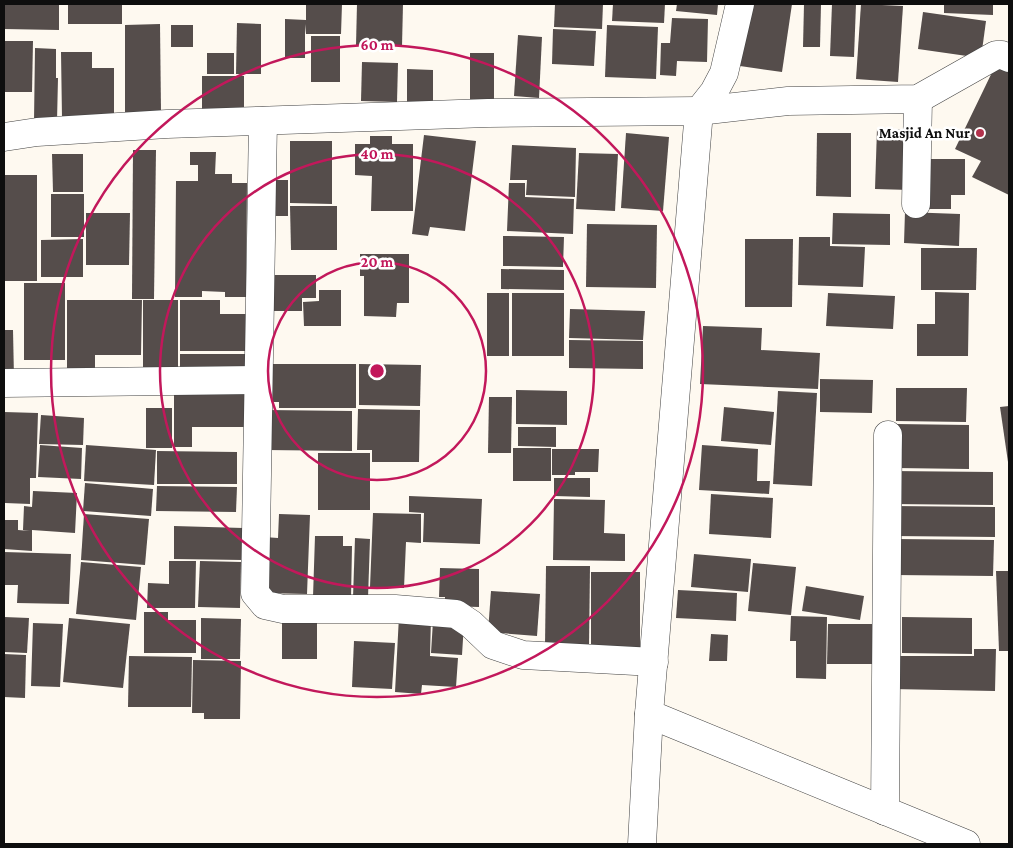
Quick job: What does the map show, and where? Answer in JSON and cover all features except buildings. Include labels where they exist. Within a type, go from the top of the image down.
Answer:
[{"type":"street","points":[[642,844],[649,714],[698,111],[714,92],[724,73],[740,4]]},
{"type":"street","points":[[4,137],[37,132],[158,124],[488,113],[698,111],[788,101],[918,99],[996,54],[1002,54],[1009,58]]},
{"type":"street","points":[[916,204],[918,99]]},
{"type":"street","points":[[263,121],[254,593],[265,605],[283,610],[395,609],[456,614],[472,624],[493,645],[523,654],[654,662]]},
{"type":"street","points":[[4,383],[258,380]]},
{"type":"street","points":[[886,811],[888,434]]},
{"type":"street","points":[[649,714],[966,844]]},
{"type":"place","name":"Masjid An Nur","points":[[980,133]]}]
